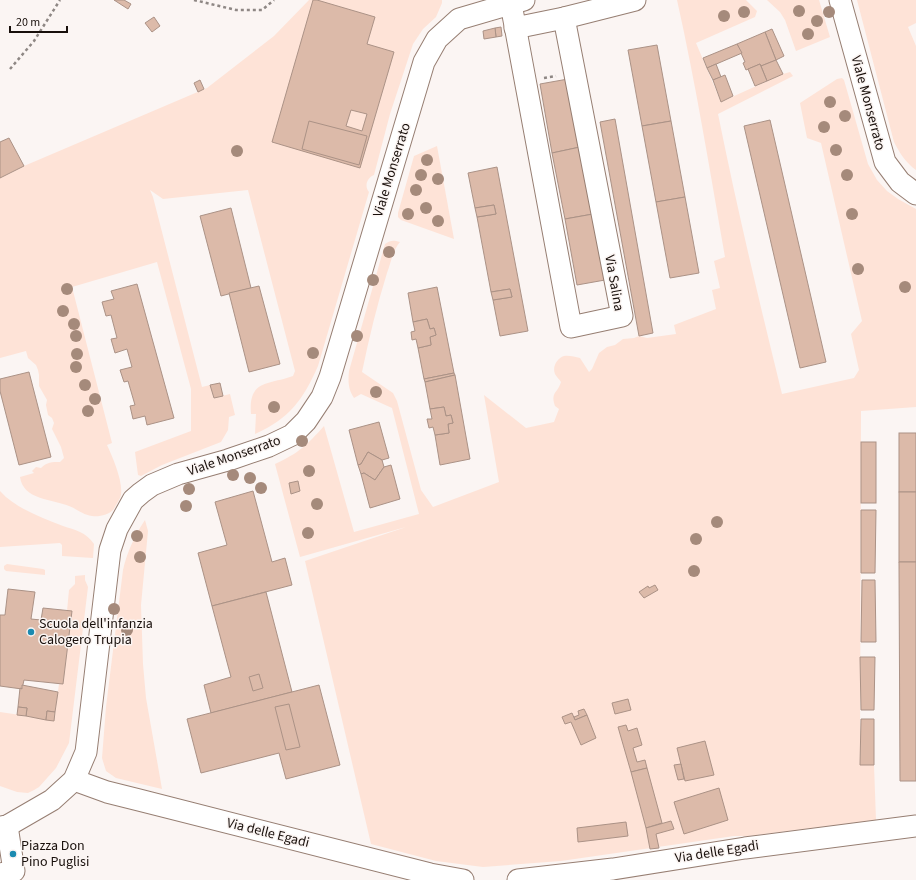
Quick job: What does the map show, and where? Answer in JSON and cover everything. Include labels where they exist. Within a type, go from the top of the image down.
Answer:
[{"type":"street","points":[[515,28],[564,18],[636,0]]},
{"type":"street","name":"Viale Monserrato","points":[[840,0],[885,162],[900,182],[916,194]]},
{"type":"street","name":"Via Salina","points":[[518,2],[515,28],[571,327],[622,316],[564,18]]},
{"type":"street","name":"Viale Monserrato","points":[[3,826],[52,800],[74,780],[86,752],[110,550],[117,529],[133,500],[152,485],[178,474],[228,460],[269,446],[292,436],[306,421],[322,397],[330,377],[424,62],[437,39],[459,19],[518,2]]},
{"type":"street","name":"Via delle Egadi","points":[[74,780],[107,792],[430,874],[464,880]]},
{"type":"street","points":[[0,874],[14,871],[3,826]]},
{"type":"street","name":"Via delle Egadi","points":[[518,880],[613,869],[745,848],[916,826]]},
{"type":"path","points":[[10,69],[34,42],[60,0]]},
{"type":"path","points":[[194,0],[236,10],[262,10],[274,0]]},
{"type":"path","points":[[526,82],[574,72]]},
{"type":"shaded area","points":[[309,0],[442,0],[442,3],[436,17],[423,29],[413,44],[390,114],[374,175],[367,182],[367,190],[369,192],[318,366],[307,389],[294,407],[278,421],[255,434],[256,414],[251,414],[253,395],[262,385],[293,376],[295,371],[248,190],[163,199],[150,190],[202,387],[210,385],[214,398],[230,394],[235,415],[229,417],[228,430],[221,442],[162,465],[141,476],[138,475],[135,452],[191,431],[191,389],[157,262],[72,287],[112,443],[107,445],[119,476],[121,495],[114,509],[101,516],[89,515],[69,506],[39,498],[22,485],[20,477],[34,473],[32,471],[36,467],[41,468],[50,463],[60,462],[64,458],[61,447],[52,429],[54,423],[52,418],[48,415],[46,405],[47,400],[39,386],[39,375],[36,365],[28,358],[26,351],[0,358],[0,178],[24,166],[207,88],[274,36]]},
{"type":"shaded area","points":[[677,0],[746,0],[757,11],[755,17],[696,43],[721,102],[783,74],[790,72],[793,76],[718,114],[748,254],[782,394],[854,378],[859,370],[851,334],[862,321],[821,143],[807,138],[800,103],[837,79],[842,78],[844,80],[868,164],[877,180],[887,191],[916,209],[916,407],[861,411],[860,764],[874,765],[876,820],[749,836],[734,836],[561,861],[483,867],[436,861],[371,844],[305,561],[406,527],[300,557],[275,464],[302,448],[324,426],[354,532],[419,514],[392,408],[361,394],[354,398],[349,385],[349,371],[385,244],[391,241],[400,242],[394,252],[383,285],[362,372],[393,393],[397,401],[421,490],[433,507],[499,482],[484,395],[526,428],[554,422],[559,409],[555,406],[553,398],[561,382],[555,374],[554,369],[556,363],[561,357],[568,356],[580,358],[589,372],[592,369],[599,353],[623,339],[639,336],[647,338],[676,334],[674,325],[716,309],[712,290],[720,288],[714,261],[725,257],[697,96]]},
{"type":"shaded area","points":[[767,0],[819,0],[830,37],[796,51],[785,20],[780,12]]},
{"type":"shaded area","points":[[857,0],[916,0],[916,23],[908,27],[916,46],[916,170],[903,157],[894,142]]},
{"type":"shaded area","points":[[437,146],[454,239],[401,220],[398,217],[414,156]]},
{"type":"shaded area","points":[[0,491],[21,508],[80,532],[87,537],[94,544],[93,558],[62,556],[62,545],[60,543],[0,547]]},
{"type":"shaded area","points":[[145,520],[148,531],[141,605],[143,664],[146,698],[162,789],[116,778],[106,771],[102,758],[106,707],[123,570],[132,544]]},
{"type":"shaded area","points":[[7,564],[43,569],[45,570],[45,575],[6,571],[4,566]]},
{"type":"shaded area","points":[[85,575],[85,580],[88,587],[69,743],[56,768],[39,787],[28,793],[17,792],[0,786],[0,712],[54,720],[59,684],[63,684],[72,612],[67,611],[69,590],[75,584],[75,576]]},
{"type":"building","points":[[114,0],[124,0],[131,4],[128,9]]},
{"type":"building","points":[[313,0],[375,17],[367,44],[394,52],[360,168],[272,142]],"holes":[[[351,110],[367,114],[362,131],[346,126]]]},
{"type":"building","points":[[154,17],[160,26],[152,32],[145,23]]},
{"type":"building","points":[[501,27],[502,36],[496,37],[495,28]]},
{"type":"building","points":[[495,28],[496,37],[484,39],[483,31]]},
{"type":"building","points":[[772,29],[784,56],[776,60],[765,32]]},
{"type":"building","points":[[765,32],[776,60],[761,66],[760,64],[746,70],[743,63],[745,62],[737,44]]},
{"type":"building","points":[[737,44],[742,53],[707,68],[703,58]]},
{"type":"building","points":[[657,45],[671,121],[642,126],[628,50]]},
{"type":"building","points":[[776,60],[783,74],[767,81],[761,66]]},
{"type":"building","points":[[716,64],[721,77],[713,80],[707,68]]},
{"type":"building","points":[[760,64],[767,81],[755,86],[748,69]]},
{"type":"building","points":[[725,75],[733,96],[721,102],[713,80]]},
{"type":"building","points":[[568,79],[580,147],[552,153],[540,84]]},
{"type":"building","points":[[200,80],[204,89],[198,92],[194,83]]},
{"type":"building","points":[[615,119],[653,333],[639,336],[600,122]]},
{"type":"building","points":[[770,120],[826,362],[800,368],[744,126]]},
{"type":"building","points":[[309,121],[367,136],[359,165],[302,149]]},
{"type":"building","points":[[671,121],[685,197],[656,202],[642,126]]},
{"type":"building","points":[[9,138],[24,166],[0,178],[0,142]]},
{"type":"building","points":[[580,147],[593,214],[565,219],[552,153]]},
{"type":"building","points":[[497,167],[528,331],[500,336],[493,300],[512,297],[510,289],[491,292],[477,217],[496,214],[494,205],[475,208],[468,173]]},
{"type":"building","points":[[685,197],[699,273],[670,278],[656,202]]},
{"type":"building","points":[[494,205],[496,214],[477,217],[475,208]]},
{"type":"building","points":[[231,208],[251,288],[221,296],[200,216]]},
{"type":"building","points":[[593,214],[605,280],[577,285],[565,219]]},
{"type":"building","points":[[137,284],[174,418],[147,425],[145,416],[133,419],[130,406],[135,405],[128,381],[124,382],[120,370],[132,367],[127,349],[115,353],[111,339],[117,338],[111,315],[106,316],[102,302],[114,299],[111,291]]},
{"type":"building","points":[[259,286],[280,364],[249,372],[229,293]]},
{"type":"building","points":[[437,287],[454,373],[424,379],[418,348],[431,345],[430,337],[436,335],[434,328],[430,329],[427,319],[413,322],[408,293]]},
{"type":"building","points":[[510,289],[512,297],[493,300],[491,292]]},
{"type":"building","points":[[427,319],[430,329],[434,328],[436,335],[430,337],[431,345],[418,348],[416,339],[412,340],[411,332],[415,331],[413,322]]},
{"type":"building","points":[[29,372],[51,457],[19,465],[0,391],[0,379]]},
{"type":"building","points":[[454,373],[455,375],[425,382],[424,379]]},
{"type":"building","points":[[455,375],[470,459],[440,465],[435,435],[449,433],[448,424],[453,423],[451,415],[446,416],[444,407],[430,409],[425,382]]},
{"type":"building","points":[[220,383],[223,396],[214,398],[210,385]]},
{"type":"building","points":[[444,407],[446,416],[451,415],[453,423],[448,424],[449,433],[435,435],[433,427],[429,428],[427,419],[432,419],[430,409]]},
{"type":"building","points":[[379,422],[389,458],[382,460],[368,452],[361,464],[358,465],[349,430]]},
{"type":"building","points":[[899,433],[916,433],[916,492],[899,492]]},
{"type":"building","points":[[861,442],[876,442],[876,503],[861,503]]},
{"type":"building","points":[[368,452],[382,460],[384,467],[375,480],[364,473],[361,474],[358,465],[361,464]]},
{"type":"building","points":[[391,465],[400,499],[370,508],[361,474],[364,473],[375,480],[384,467]]},
{"type":"building","points":[[298,481],[300,491],[291,494],[289,483]]},
{"type":"building","points":[[253,491],[272,562],[285,558],[292,585],[212,606],[198,553],[227,545],[215,502]]},
{"type":"building","points":[[899,492],[916,492],[916,562],[899,562]]},
{"type":"building","points":[[861,510],[876,510],[875,573],[861,573]]},
{"type":"building","points":[[899,562],[916,562],[916,781],[900,781]]},
{"type":"building","points":[[862,580],[875,580],[876,642],[861,642]]},
{"type":"building","points":[[655,585],[658,590],[644,598],[639,592],[648,586],[649,588]]},
{"type":"building","points":[[8,589],[35,592],[31,619],[41,620],[43,608],[72,611],[63,684],[24,680],[22,689],[0,686],[0,615],[5,615]]},
{"type":"building","points":[[266,592],[292,692],[211,713],[204,685],[231,677],[212,606]]},
{"type":"building","points":[[860,657],[875,657],[874,710],[861,710]]},
{"type":"building","points":[[259,674],[263,688],[253,691],[249,677]]},
{"type":"building","points":[[22,685],[58,692],[55,712],[47,711],[46,720],[26,716],[27,708],[18,707],[20,688],[22,689]]},
{"type":"building","points":[[319,685],[340,765],[286,779],[279,753],[201,773],[187,719]]},
{"type":"building","points":[[628,699],[631,710],[615,714],[612,703]]},
{"type":"building","points":[[289,704],[300,747],[286,750],[275,707]]},
{"type":"building","points":[[18,707],[27,708],[26,716],[17,715]]},
{"type":"building","points":[[584,709],[587,715],[575,720],[574,717],[579,715],[578,711]]},
{"type":"building","points":[[47,711],[55,712],[54,721],[46,720]]},
{"type":"building","points":[[572,713],[575,720],[587,715],[596,738],[581,745],[571,722],[565,724],[562,717]]},
{"type":"building","points":[[861,719],[874,719],[874,765],[860,765]]},
{"type":"building","points":[[626,725],[628,731],[637,728],[642,745],[633,748],[637,762],[645,760],[647,768],[631,772],[618,727]]},
{"type":"building","points":[[705,741],[714,775],[685,781],[677,748]]},
{"type":"building","points":[[681,764],[684,779],[678,780],[674,765]]},
{"type":"building","points":[[647,768],[662,823],[646,828],[631,772]]},
{"type":"building","points":[[719,788],[728,820],[684,834],[674,802]]},
{"type":"building","points":[[671,821],[674,829],[656,834],[659,848],[650,849],[646,828]]},
{"type":"building","points":[[626,822],[628,836],[578,842],[577,828]]},
{"type":"place","name":"Scuola dell'infanzia Calogero Trupia","points":[[31,632]]},
{"type":"place","name":"Piazza Don Pino Puglisi","points":[[13,854]]}]
